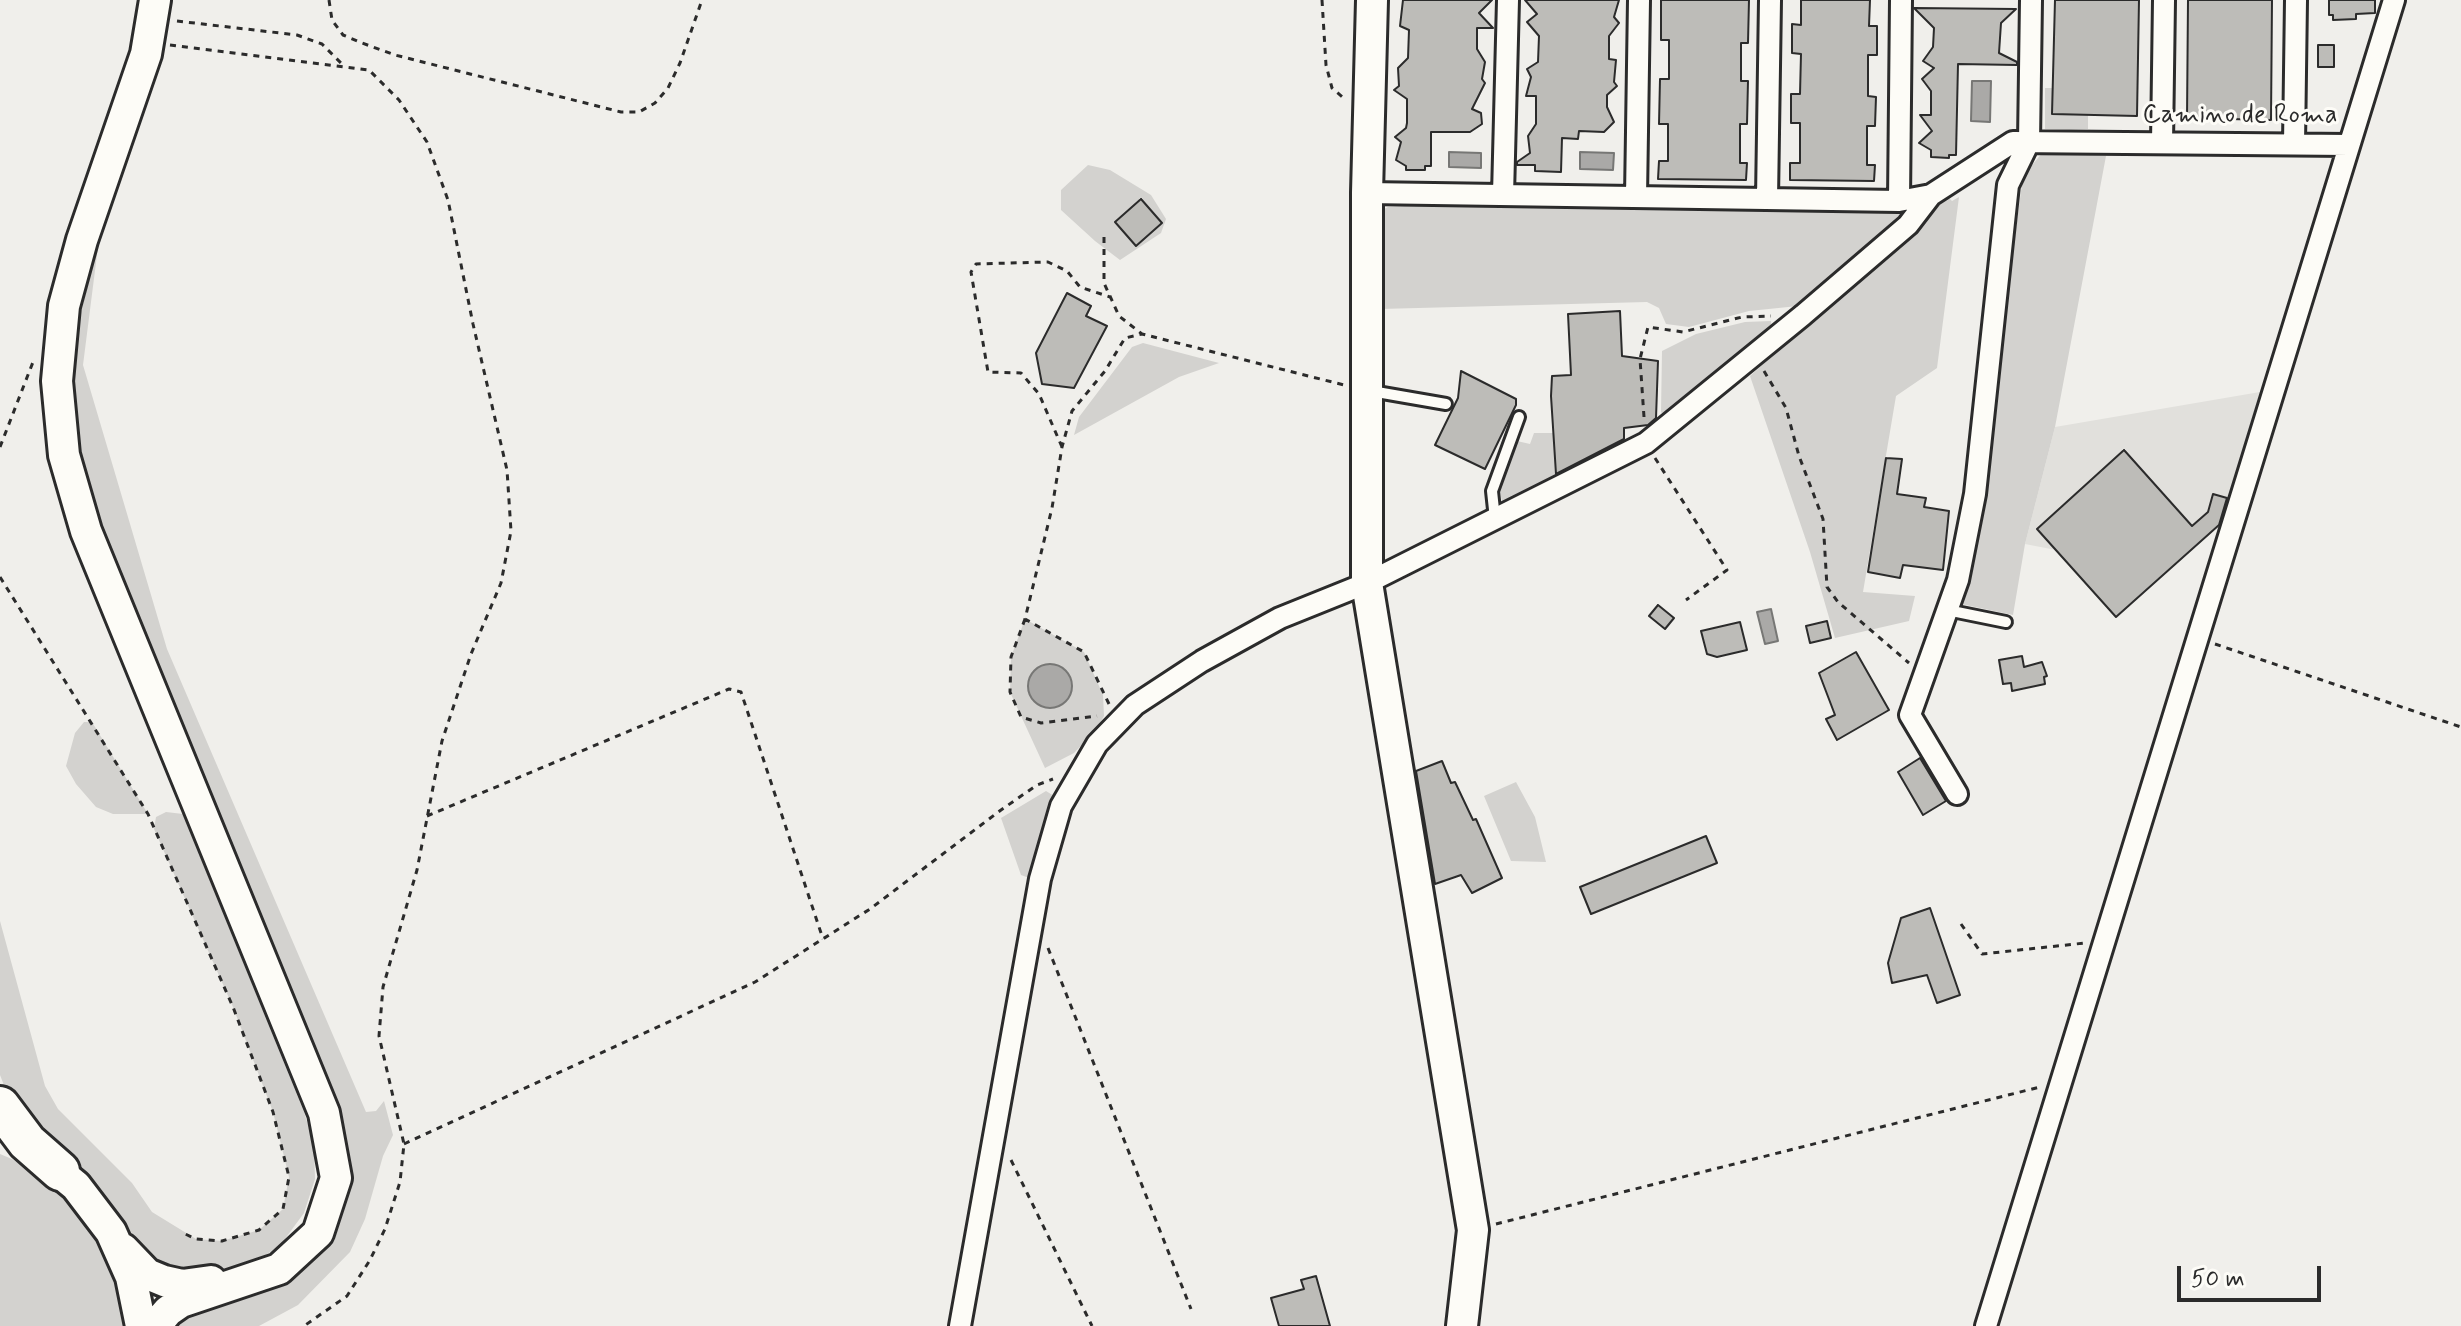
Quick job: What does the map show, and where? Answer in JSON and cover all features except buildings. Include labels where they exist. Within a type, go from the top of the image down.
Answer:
[{"type":"highway","points":[[0,1106],[27,1142],[60,1171]]},
{"type":"street","points":[[1372,0],[1367,193],[1367,583],[1473,1230],[1462,1326]]},
{"type":"street","points":[[1503,195],[1508,0]]},
{"type":"street","points":[[1636,197],[1639,0]]},
{"type":"street","points":[[1767,199],[1770,0]]},
{"type":"street","points":[[1899,201],[1901,0]]},
{"type":"street","points":[[1957,794],[1910,715],[1958,580],[1975,494],[2008,185],[2029,142],[2031,0]]},
{"type":"street","points":[[2162,143],[2164,0]]},
{"type":"street","points":[[2294,144],[2296,0]]},
{"type":"street","name":"Camino de Roma","points":[[2029,142],[2349,145],[2394,0]]},
{"type":"street","points":[[152,20],[64,306],[57,381],[64,455],[86,531],[324,1113],[336,1178],[318,1233],[279,1269],[181,1302],[155,1326]]},
{"type":"street","points":[[960,1326],[1040,879],[1061,806],[1097,744],[1135,705],[1202,661],[1280,618],[1367,583],[1646,443],[1908,225],[1931,195],[2013,142],[2029,142]]},
{"type":"street","points":[[1986,1326],[2349,145]]},
{"type":"street","points":[[1367,193],[1899,201],[1931,195]]},
{"type":"street","points":[[0,1136],[41,1157],[60,1171],[89,1201],[133,1262],[147,1274],[182,1285],[264,1275]]},
{"type":"street","points":[[111,1232],[131,1277],[141,1326]]},
{"type":"lane","points":[[1369,391],[1446,404]]},
{"type":"lane","points":[[1495,519],[1492,491],[1519,417]]},
{"type":"lane","points":[[1947,610],[2006,622]]},
{"type":"path","points":[[329,0],[332,20],[343,35],[373,47],[621,112],[639,112],[655,103],[668,88],[702,0]]},
{"type":"path","points":[[1322,0],[1326,65],[1332,88],[1347,101],[1369,103]]},
{"type":"path","points":[[152,20],[297,35],[322,44],[343,65]]},
{"type":"path","points":[[152,20],[369,70],[399,100],[427,142],[448,200],[507,470],[511,531],[501,583],[471,654],[442,741],[417,870],[383,987],[379,1036],[404,1144],[400,1182],[385,1229],[347,1296],[304,1326]]},
{"type":"path","points":[[1104,237],[1104,283],[1119,316],[1142,334],[1369,391]]},
{"type":"path","points":[[1062,447],[1039,394],[1021,373],[988,372],[971,272],[976,264],[1048,262],[1067,271],[1080,287],[1110,297]]},
{"type":"path","points":[[1686,600],[1727,570],[1646,443],[1640,359],[1648,327],[1683,332],[1742,317],[1803,315]]},
{"type":"path","points":[[1119,721],[1104,716],[1041,723],[1021,717],[1010,692],[1011,657],[1025,619],[1072,411],[1105,371],[1125,338],[1142,334]]},
{"type":"path","points":[[0,447],[36,355]]},
{"type":"path","points":[[1754,356],[1786,408],[1799,456],[1823,519],[1827,587],[1838,602],[1924,676]]},
{"type":"path","points":[[0,577],[148,814],[233,1007],[273,1112],[289,1177],[283,1209],[259,1230],[222,1241],[196,1239],[181,1232]]},
{"type":"path","points":[[1025,619],[1084,652],[1103,695],[1119,721]]},
{"type":"path","points":[[2198,638],[2461,727]]},
{"type":"path","points":[[427,816],[729,689],[741,692],[823,939]]},
{"type":"path","points":[[404,1144],[755,982],[870,909],[1037,785],[1060,776],[1080,774]]},
{"type":"path","points":[[1034,912],[1191,1309]]},
{"type":"path","points":[[1961,924],[1982,954],[2105,941]]},
{"type":"path","points":[[1473,1230],[2061,1082]]},
{"type":"path","points":[[995,1129],[1092,1326]]},
{"type":"shaded area","points":[[1972,81],[1991,81],[1990,122],[1971,121]]},
{"type":"shaded area","points":[[2045,88],[2053,88],[2053,114],[2088,115],[2088,129],[2045,129]]},
{"type":"shaded area","points":[[1449,152],[1481,153],[1481,168],[1449,167]]},
{"type":"shaded area","points":[[1580,152],[1614,153],[1613,170],[1580,169]]},
{"type":"shaded area","points":[[2043,152],[2106,156],[2055,427],[2025,544],[2013,615],[1961,604],[1968,583],[1980,501],[2023,176]]},
{"type":"shaded area","points":[[1088,165],[1110,170],[1151,195],[1166,219],[1161,233],[1120,260],[1061,210],[1061,190]]},
{"type":"shaded area","points":[[1948,197],[1952,201],[1959,197],[1937,368],[1896,396],[1863,592],[1915,596],[1909,621],[1835,638],[1810,552],[1750,376]]},
{"type":"shaded area","points":[[1388,207],[1901,211],[1900,220],[1798,306],[1749,311],[1689,327],[1666,324],[1659,308],[1647,302],[1380,309],[1376,213]]},
{"type":"shaded area","points":[[99,239],[83,365],[167,649],[366,1112],[376,1111],[384,1101],[393,1135],[383,1156],[365,1219],[350,1252],[298,1305],[259,1326],[175,1326],[184,1316],[329,1234],[341,1212],[348,1153],[335,1113],[111,557],[79,468],[68,366]]},
{"type":"shaded area","points":[[1771,321],[1772,331],[1666,418],[1661,412],[1662,351],[1696,334],[1745,322]]},
{"type":"shaded area","points":[[1143,343],[1219,363],[1179,377],[1074,435],[1079,417],[1132,347]]},
{"type":"shaded area","points":[[2260,392],[2221,523],[2116,617],[2056,550],[2025,544],[2055,427]]},
{"type":"shaded area","points":[[1534,433],[1553,433],[1557,479],[1509,501],[1502,501],[1502,480],[1517,441],[1530,444]]},
{"type":"shaded area","points":[[1771,609],[1778,641],[1765,644],[1757,612]]},
{"type":"shaded area","points":[[1025,619],[1084,652],[1103,695],[1104,716],[1096,730],[1074,753],[1045,768],[1010,692],[1011,657]]},
{"type":"shaded area","points":[[1050,664],[1066,670],[1072,686],[1066,702],[1050,708],[1034,702],[1028,686],[1034,670]]},
{"type":"shaded area","points":[[84,722],[92,722],[148,814],[113,814],[96,807],[76,784],[66,766],[75,733]]},
{"type":"shaded area","points":[[1516,782],[1535,817],[1546,862],[1511,861],[1484,796]]},
{"type":"shaded area","points":[[1046,791],[1054,796],[1032,879],[1021,875],[1001,818]]},
{"type":"shaded area","points":[[166,812],[183,814],[304,1112],[314,1145],[315,1179],[304,1213],[279,1247],[253,1262],[214,1273],[185,1276],[147,1265],[7,1093],[0,1075],[0,921],[45,1086],[58,1109],[132,1183],[152,1212],[196,1239],[222,1241],[259,1230],[283,1209],[289,1177],[273,1112],[233,1007],[154,829],[156,817]]},
{"type":"shaded area","points":[[0,1154],[50,1185],[88,1225],[114,1269],[128,1326],[0,1326]]}]
